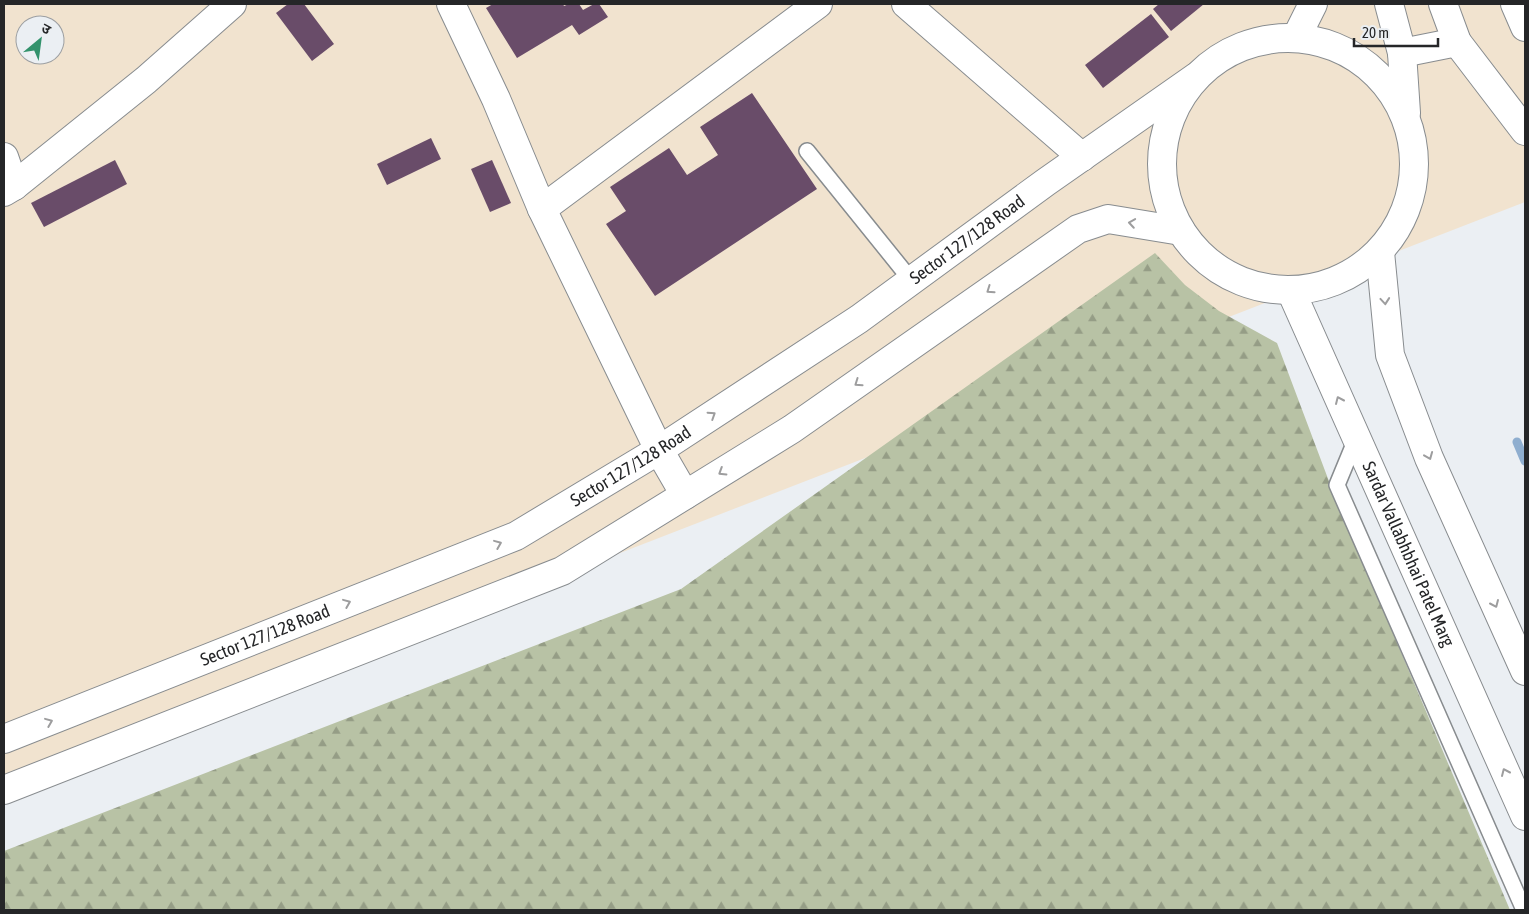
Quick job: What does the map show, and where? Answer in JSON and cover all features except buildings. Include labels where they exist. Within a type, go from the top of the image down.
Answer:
[{"type":"street","points":[[4,157],[9,189],[146,80],[232,4]]},
{"type":"street","points":[[451,4],[496,99],[542,209],[659,450],[685,495]]},
{"type":"street","points":[[542,209],[818,4]]},
{"type":"street","points":[[906,4],[1082,157]]},
{"type":"street","points":[[1313,4],[1297,36],[1323,42],[1358,59],[1387,85],[1406,118]]},
{"type":"street","points":[[1196,77],[1173,111],[1162,151],[1164,193],[1180,231],[1210,264],[1248,284],[1292,291],[1340,280],[1380,252],[1406,212],[1414,174],[1415,165],[1406,118],[1402,53],[1389,4]]},
{"type":"street","points":[[1443,4],[1457,42],[1525,131]]},
{"type":"street","points":[[1515,4],[1525,27]]},
{"type":"street","name":"Sector 127/128 Road","points":[[4,739],[516,536],[659,450],[859,319],[1082,157],[1237,48],[1297,36]]},
{"type":"street","points":[[1402,53],[1457,42]]},
{"type":"street","points":[[4,790],[562,571],[792,429],[1078,229],[1108,219],[1180,231]]},
{"type":"street","points":[[1380,252],[1390,355],[1429,458],[1525,671]]},
{"type":"street","name":"Sardar Vallabhbhai Patel Marg","points":[[1292,291],[1356,439],[1525,816]]},
{"type":"lane","points":[[807,151],[911,280]]},
{"type":"lane","points":[[1356,439],[1337,485],[1524,910]]},
{"type":"shaded area","points":[[4,4],[1525,4],[1525,202],[4,792]]},
{"type":"green space","points":[[1155,253],[1185,285],[1219,311],[1277,343],[1330,484],[1510,910],[4,910],[4,851],[681,589]]},
{"type":"waterway","points":[[1517,442],[1525,461]]}]
